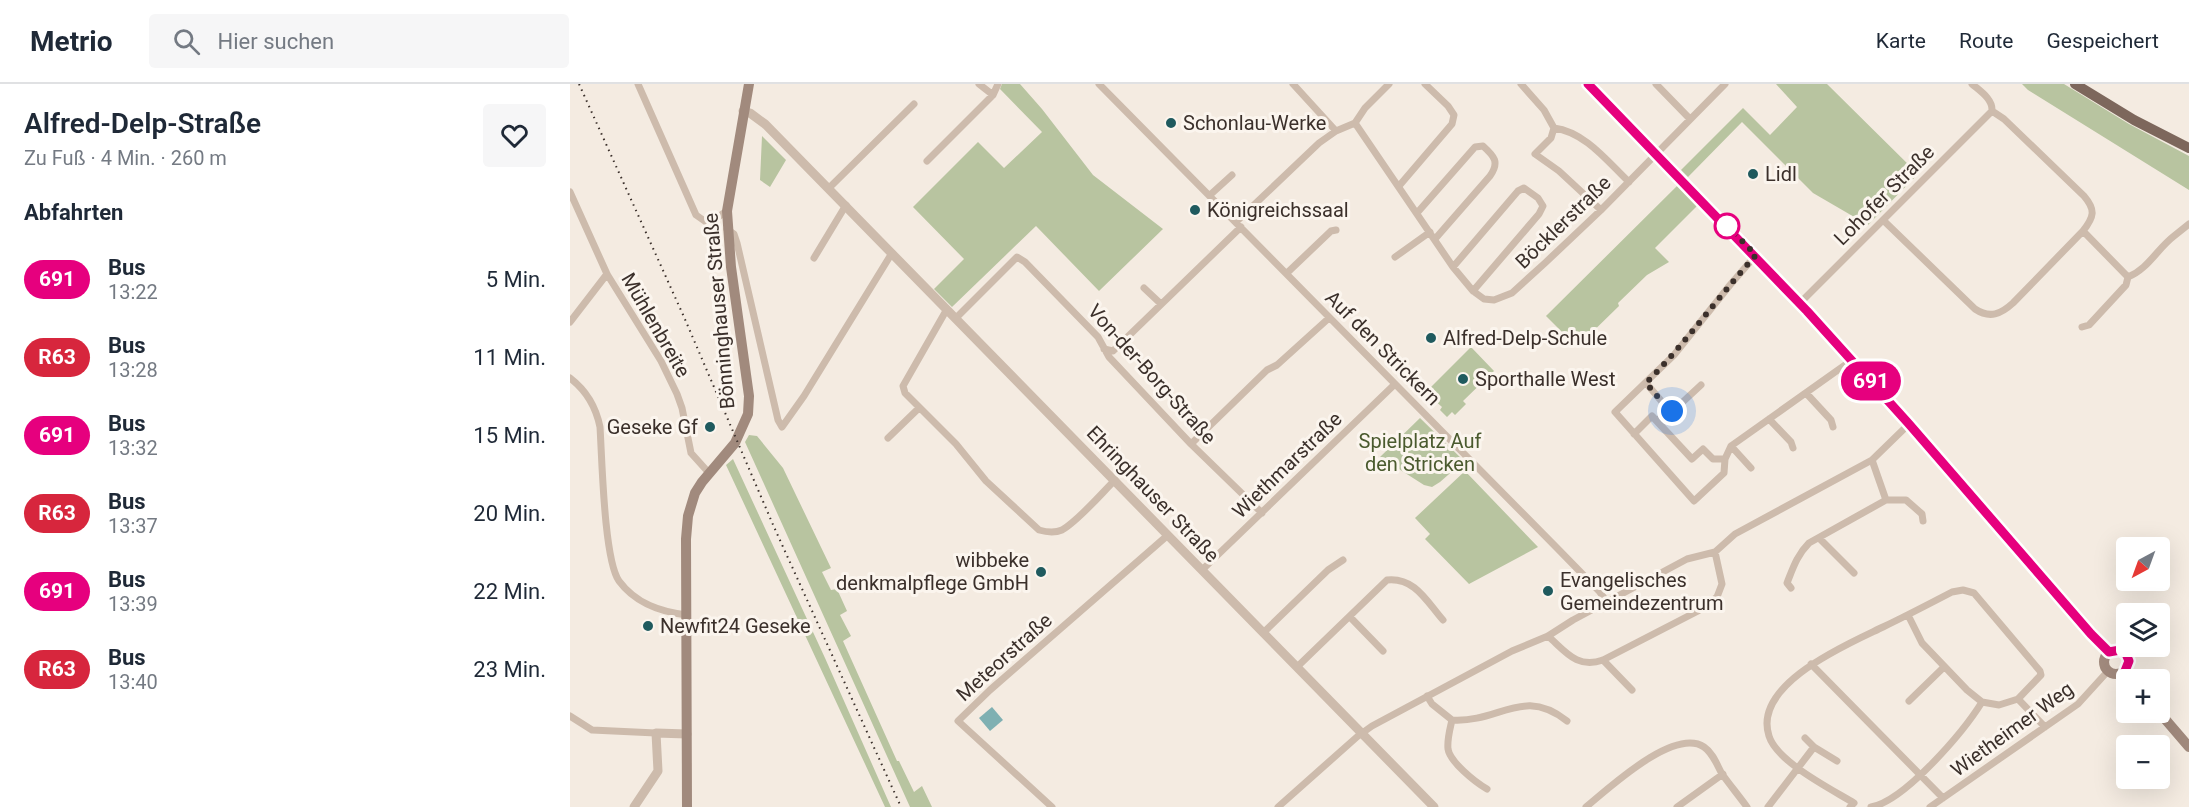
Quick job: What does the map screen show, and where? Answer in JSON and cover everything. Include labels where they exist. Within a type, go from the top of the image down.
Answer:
[{"type":"main road","name":"Bönninghauser Straße","points":[[687,807],[686,539],[688,516],[695,493],[726,454],[743,428],[747,414],[748,396],[727,228],[727,212],[749,84]]},
{"type":"main road","points":[[1588,84],[1756,255],[1909,424],[2109,652]]},
{"type":"main road","points":[[2075,84],[2134,120],[2189,148]]},
{"type":"main road","points":[[2109,652],[2120,650],[2126,654],[2129,661],[2128,669]]},
{"type":"main road","points":[[2109,652],[2104,661],[2108,671],[2116,674]]},
{"type":"main road","points":[[2168,723],[2189,747]]},
{"type":"street","points":[[638,84],[696,215],[706,222],[727,212]]},
{"type":"street","points":[[979,84],[993,95]]},
{"type":"street","points":[[927,161],[993,95],[998,84]]},
{"type":"street","name":"Auf den Strickern","points":[[1099,84],[1557,548],[1607,602]]},
{"type":"street","points":[[1293,84],[1336,130]]},
{"type":"street","points":[[1104,350],[1113,351],[1319,143],[1336,130],[1355,123],[1365,108],[1389,84]]},
{"type":"street","points":[[1399,186],[1452,124],[1454,115],[1448,106],[1425,84]]},
{"type":"street","points":[[1521,84],[1544,110],[1554,128],[1551,138],[1535,154],[1559,171],[1600,210]]},
{"type":"street","points":[[1656,84],[1690,119]]},
{"type":"street","name":"Böcklerstraße","points":[[1473,291],[1484,299],[1500,299],[1512,293],[1629,182],[1725,84]]},
{"type":"street","points":[[1883,220],[1975,309],[1987,315],[2003,312],[2091,221],[2094,213],[2091,205],[2004,119],[1992,111],[1989,101],[1972,84]]},
{"type":"street","points":[[829,188],[914,104]]},
{"type":"street","name":"Ehringhauser Straße","points":[[743,111],[750,112],[765,123],[1434,807]]},
{"type":"street","name":"Lohofer Straße","points":[[1800,303],[1992,111]]},
{"type":"street","points":[[1355,123],[1453,267],[1473,291],[1531,225],[1543,206],[1531,192],[1524,188],[1518,191],[1453,267]]},
{"type":"street","points":[[1554,128],[1564,129],[1578,135],[1629,182]]},
{"type":"street","points":[[1395,257],[1432,236],[1470,201],[1490,176],[1496,165],[1495,157],[1483,146],[1475,147],[1417,213]]},
{"type":"street","points":[[1210,195],[1232,175]]},
{"type":"street","name":"Mühlenbreite","points":[[570,192],[607,274],[661,361],[682,408],[691,453],[709,473]]},
{"type":"street","points":[[814,258],[846,205]]},
{"type":"street","points":[[2128,277],[2147,264],[2174,235],[2189,224]]},
{"type":"street","points":[[727,228],[734,234],[737,243],[777,420],[782,427],[788,422],[892,253]]},
{"type":"street","points":[[1287,273],[1331,231],[1335,230]]},
{"type":"street","points":[[2083,231],[2128,277]]},
{"type":"street","points":[[1756,255],[1685,342],[1615,412],[1694,501],[1724,473],[1725,459],[1731,446],[1852,360]]},
{"type":"street","name":"Von-der-Borg-Straße","points":[[956,318],[1017,257],[1025,262],[1098,337],[1104,350],[1191,444],[1262,513]]},
{"type":"street","points":[[570,322],[607,274]]},
{"type":"street","points":[[2082,327],[2089,325],[2126,285],[2128,277]]},
{"type":"street","points":[[1144,288],[1161,304]]},
{"type":"street","points":[[947,309],[903,386],[905,393],[956,444],[986,481],[1039,530],[1048,532],[1061,531],[1071,524],[1114,480]]},
{"type":"street","points":[[1191,444],[1267,370],[1277,365],[1329,318]]},
{"type":"street","points":[[570,378],[583,390],[597,412],[608,540],[612,564],[618,580],[631,593],[656,609],[687,615]]},
{"type":"street","points":[[1646,383],[1669,410]]},
{"type":"street","name":"Wiethmarstraße","points":[[1202,570],[1395,384]]},
{"type":"street","points":[[1657,421],[1701,385]]},
{"type":"street","points":[[1806,393],[1831,420],[1833,427]]},
{"type":"street","points":[[888,438],[919,408]]},
{"type":"street","points":[[1634,434],[1653,416],[1692,459],[1703,449],[1713,459],[1725,459]]},
{"type":"street","points":[[1769,419],[1791,442],[1793,448]]},
{"type":"street","points":[[1278,807],[1362,733],[1512,651],[1548,636],[1687,559],[1716,552],[1735,534],[1872,460],[1909,424]]},
{"type":"street","points":[[1731,446],[1751,468]]},
{"type":"street","points":[[1872,460],[1886,500]]},
{"type":"street","points":[[1791,588],[1787,584],[1795,562],[1809,543],[1886,500],[1906,500],[1922,514],[1923,521]]},
{"type":"street","name":"Meteorstraße","points":[[1052,807],[958,721],[990,690],[1168,535]]},
{"type":"street","points":[[1819,538],[1854,573]]},
{"type":"street","points":[[1548,636],[1582,664],[1593,664],[1604,660],[1698,611],[1717,597],[1722,584],[1716,552]]},
{"type":"street","points":[[1263,633],[1328,570],[1343,560]]},
{"type":"street","points":[[1297,667],[1387,580],[1397,579],[1418,590],[1443,620]]},
{"type":"street","points":[[1863,807],[1852,805],[1799,769],[1774,745],[1769,736],[1768,716],[1775,700],[1786,685],[1811,664],[1952,592],[1963,590],[1974,593],[2040,670],[2041,675],[2018,699],[1999,705],[1982,702],[1922,644],[1908,615]]},
{"type":"street","points":[[1350,617],[1383,651]]},
{"type":"street","points":[[1604,660],[1632,690]]},
{"type":"street","points":[[1811,664],[1943,798]]},
{"type":"street","points":[[1909,701],[1944,667]]},
{"type":"street","name":"Wietheimer Weg","points":[[1930,807],[2078,704],[2108,671]]},
{"type":"street","points":[[1427,696],[1432,704],[1452,720],[1480,718],[1525,705],[1540,706],[1554,711],[1567,721]]},
{"type":"street","points":[[2018,699],[2045,727]]},
{"type":"street","points":[[1872,807],[1882,804],[1920,775],[1956,739],[1982,702]]},
{"type":"street","points":[[570,716],[592,730],[687,734]]},
{"type":"street","points":[[1452,720],[1448,751],[1454,760],[1487,789]]},
{"type":"street","points":[[634,807],[658,771],[656,733]]},
{"type":"street","points":[[1805,738],[1814,747],[1837,761]]},
{"type":"street","points":[[1586,807],[1661,752],[1688,743],[1703,746],[1710,752],[1723,774],[1748,807]]},
{"type":"street","points":[[1768,807],[1814,747]]},
{"type":"street","points":[[1677,807],[1723,774]]},
{"type":"green space","points":[[1002,84],[1020,84],[1093,175],[1163,229],[1099,291],[1036,226],[952,307],[934,289],[964,259],[913,207],[978,142],[1004,168],[1042,132],[1000,89]]},
{"type":"green space","points":[[1776,84],[1827,84],[1918,174],[1868,225],[1813,193],[1742,122],[1688,177],[1681,170],[1743,108],[1770,135],[1797,107]]},
{"type":"green space","points":[[2022,84],[2064,84],[2129,124],[2189,156],[2189,190],[2028,90]]},
{"type":"green space","points":[[762,136],[786,160],[770,187],[760,180]]},
{"type":"green space","points":[[1678,185],[1698,205],[1655,248],[1669,262],[1647,275],[1577,347],[1546,316]]},
{"type":"green space","name":"Sporthalle West","points":[[1471,347],[1494,371],[1463,401],[1466,404],[1455,415],[1452,412],[1447,417],[1440,410],[1442,407],[1433,399],[1437,394],[1431,387]]},
{"type":"green space","name":"Spielplatz Auf den Stricken","points":[[1420,418],[1464,461],[1432,487],[1424,485],[1380,457]]},
{"type":"green space","points":[[749,435],[757,436],[783,468],[831,568],[822,572],[831,590],[837,589],[847,611],[840,615],[851,636],[843,641],[897,761],[914,792],[922,786],[932,807],[910,807],[745,442]]},
{"type":"green space","points":[[733,459],[891,807],[885,807],[726,465]]},
{"type":"green space","points":[[1465,471],[1538,547],[1469,584],[1425,539],[1430,534],[1415,518]]},
{"type":"water","points":[[992,707],[1003,720],[990,731],[979,718]]},
{"type":"railway","points":[[579,84],[684,317],[774,527],[901,807]]},
{"type":"bus line","name":"691","points":[[1588,84],[1735,234],[1852,360],[2091,634],[2109,652],[2114,649],[2124,651],[2129,661],[2126,669]]},
{"type":"place","name":"Schonlau-Werke","points":[[1171,123]]},
{"type":"place","name":"Lidl","points":[[1753,174]]},
{"type":"place","name":"Königreichssaal","points":[[1195,210]]},
{"type":"place","name":"Alfred-Delp-Schule","points":[[1431,338]]},
{"type":"place","name":"Sporthalle West","points":[[1463,379]]},
{"type":"place","name":"Geseke Gf","points":[[710,427]]},
{"type":"place","name":"wibbeke denkmalpflege GmbH","points":[[1041,572]]},
{"type":"place","name":"Evangelisches Gemeindezentrum","points":[[1548,591]]},
{"type":"place","name":"Newfit24 Geseke","points":[[648,626]]},
{"type":"route","points":[[1672,411],[1646,383],[1674,355],[1756,255],[1727,226]]}]
